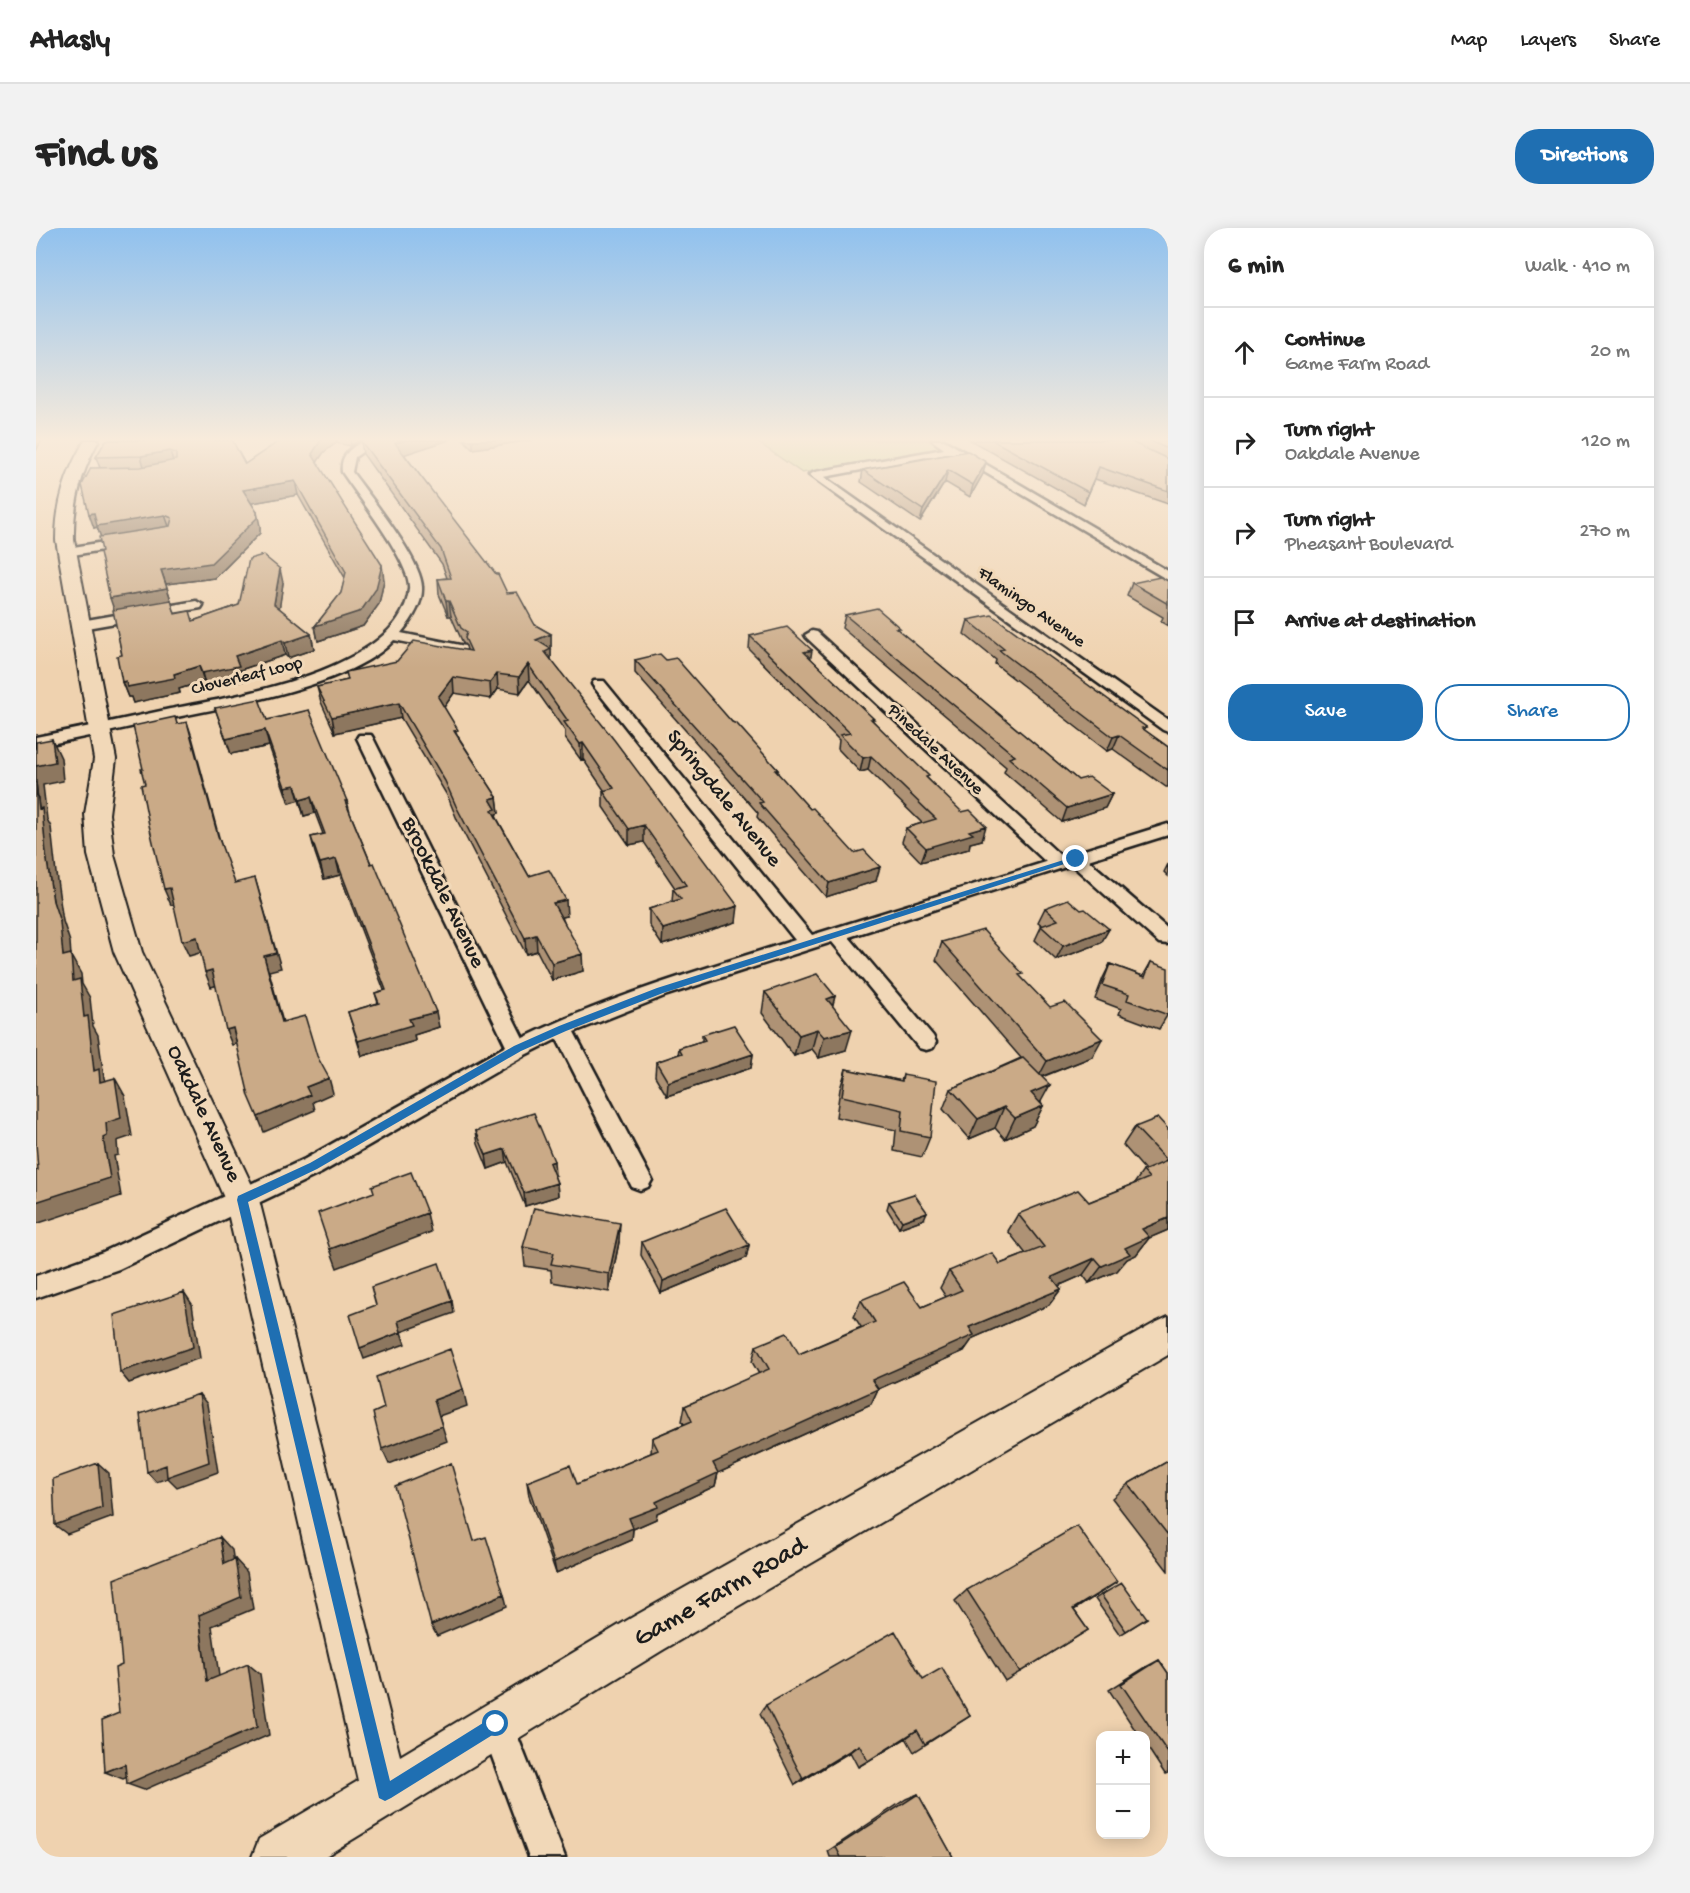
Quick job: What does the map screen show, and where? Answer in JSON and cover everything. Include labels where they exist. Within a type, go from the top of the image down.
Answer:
[{"type":"street","name":"Oakdale Avenue","points":[[64,516],[68,552],[105,759],[97,814],[101,855],[129,952],[242,1200],[385,1793]]},
{"type":"street","name":"Cloverleaf Loop","points":[[36,742],[282,689],[328,673],[363,657],[392,635],[411,610],[416,587],[410,566],[377,516]]},
{"type":"street","name":"Flamingo Avenue","points":[[872,516],[1168,727]]},
{"type":"street","points":[[1066,516],[1168,576]]},
{"type":"street","points":[[68,552],[147,539]]},
{"type":"street","points":[[81,625],[196,605]]},
{"type":"street","points":[[392,635],[460,649]]},
{"type":"street","name":"Pinedale Avenue","points":[[812,635],[1068,861],[1166,938]]},
{"type":"street","name":"Springdale Avenue","points":[[599,684],[809,944]]},
{"type":"street","name":"Brookdale Avenue","points":[[365,738],[518,1049]]},
{"type":"street","points":[[36,1287],[110,1261],[313,1166],[518,1049],[562,1028],[660,990],[1168,829]]},
{"type":"street","points":[[837,935],[926,1042]]},
{"type":"street","points":[[562,1028],[640,1180]]},
{"type":"street","name":"Game Farm Road","points":[[277,1857],[496,1724],[1168,1335]]},
{"type":"street","points":[[496,1724],[547,1857]]},
{"type":"building","points":[[95,516],[159,516],[97,526]]},
{"type":"building","points":[[167,516],[257,516],[211,563],[161,570],[167,588],[110,598],[99,537],[170,526],[172,518]]},
{"type":"building","points":[[315,516],[351,516],[382,565],[376,589],[361,611],[315,626],[341,593],[346,572]]},
{"type":"building","points":[[417,516],[451,516],[498,574],[507,593],[517,592],[535,625],[551,634],[536,640],[551,649],[545,652],[615,741],[738,906],[663,929],[649,909],[681,899],[673,889],[686,885],[644,825],[629,829],[603,791],[614,788],[583,743],[580,744],[564,722],[568,721],[528,664],[519,677],[497,674],[490,683],[453,677],[438,697],[458,730],[454,731],[497,797],[490,799],[496,809],[492,810],[529,876],[549,870],[566,900],[553,903],[582,954],[552,963],[536,935],[525,938],[445,781],[399,703],[332,717],[317,687],[348,680],[346,672],[397,661],[414,641],[471,651],[465,638],[467,632],[461,628],[449,601],[446,601],[438,579],[451,578],[441,549]]},
{"type":"building","points":[[263,555],[280,569],[274,604],[311,634],[285,643],[282,640],[235,656],[239,666],[202,673],[199,666],[174,674],[175,678],[127,687],[126,681],[122,682],[117,656],[122,655],[113,610],[171,600],[175,614],[190,611],[193,621],[239,605],[249,559]]},
{"type":"building","points":[[1160,577],[1168,581],[1168,604],[1132,583]]},
{"type":"building","points":[[877,608],[900,628],[896,628],[1078,780],[1089,777],[1112,794],[1067,808],[1009,758],[1015,756],[845,615]]},
{"type":"building","points":[[992,615],[1146,727],[1142,728],[1168,747],[1168,770],[1119,735],[1113,737],[999,650],[1004,649],[968,620]]},
{"type":"building","points":[[787,627],[812,650],[804,652],[874,719],[871,719],[929,776],[926,777],[962,812],[970,810],[986,826],[969,831],[973,834],[926,848],[906,828],[936,819],[871,756],[863,758],[840,735],[850,733],[750,636]]},
{"type":"building","points":[[660,654],[666,660],[676,658],[778,770],[775,770],[810,809],[813,808],[854,853],[864,850],[880,867],[829,883],[759,803],[763,802],[635,660]]},
{"type":"building","points":[[259,699],[267,720],[309,710],[371,864],[374,863],[436,1012],[409,1019],[412,1025],[358,1041],[348,1012],[379,1003],[375,993],[386,990],[336,859],[320,863],[311,837],[325,834],[311,797],[300,800],[295,785],[285,787],[265,730],[226,739],[215,708]]},
{"type":"building","points":[[175,717],[177,724],[187,722],[218,836],[235,883],[255,878],[276,953],[264,956],[282,1022],[305,1016],[317,1056],[329,1078],[306,1087],[310,1095],[258,1117],[249,1096],[233,1028],[226,1030],[212,970],[205,972],[197,937],[182,941],[170,888],[164,889],[149,825],[141,785],[145,784],[141,769],[143,769],[133,726]]},
{"type":"building","points":[[52,739],[55,762],[36,766],[36,742]]},
{"type":"building","points":[[36,782],[39,809],[42,808],[53,901],[60,922],[63,956],[71,954],[73,981],[80,979],[84,1017],[88,1016],[94,1071],[99,1069],[100,1082],[115,1078],[121,1118],[106,1123],[107,1136],[103,1138],[110,1178],[36,1202],[36,1170],[38,1170],[36,1143]]},
{"type":"building","points":[[1068,899],[1081,910],[1085,909],[1109,929],[1063,946],[1041,926],[1058,920],[1045,908]]},
{"type":"building","points":[[983,930],[1023,974],[1019,975],[1050,1007],[1065,1002],[1102,1039],[1047,1061],[942,942]]},
{"type":"building","points":[[1151,962],[1168,968],[1168,1015],[1127,1000],[1129,994],[1102,985],[1110,964],[1145,977]]},
{"type":"building","points":[[817,974],[835,996],[827,999],[852,1030],[824,1037],[817,1029],[799,1035],[765,992]]},
{"type":"building","points":[[734,1025],[753,1054],[668,1082],[656,1062],[682,1053],[679,1048],[705,1040],[702,1035]]},
{"type":"building","points":[[1023,1058],[1050,1085],[1031,1093],[1043,1106],[1015,1118],[1004,1107],[978,1119],[951,1089]]},
{"type":"building","points":[[846,1069],[902,1081],[903,1075],[936,1081],[930,1137],[901,1131],[903,1110],[842,1096]]},
{"type":"building","points":[[534,1113],[554,1161],[549,1163],[557,1183],[524,1193],[505,1149],[486,1155],[476,1131]]},
{"type":"building","points":[[1158,1118],[1168,1129],[1168,1218],[1142,1229],[1149,1237],[1125,1248],[1130,1254],[1102,1266],[1095,1258],[1052,1277],[1061,1289],[969,1327],[974,1335],[872,1380],[878,1389],[713,1463],[718,1473],[656,1502],[658,1507],[629,1518],[633,1528],[554,1562],[527,1482],[570,1465],[577,1484],[658,1450],[652,1438],[692,1421],[685,1406],[769,1369],[756,1346],[787,1333],[799,1354],[875,1322],[861,1300],[904,1282],[922,1307],[962,1290],[949,1271],[992,1253],[1000,1264],[1044,1247],[1018,1214],[1078,1190],[1089,1202],[1149,1178],[1143,1171],[1167,1161],[1135,1127]]},
{"type":"building","points":[[411,1172],[427,1213],[330,1249],[318,1213],[374,1192],[372,1186]]},
{"type":"building","points":[[914,1194],[927,1212],[902,1221],[889,1202]]},
{"type":"building","points":[[534,1208],[620,1223],[609,1274],[551,1264],[554,1253],[523,1247]]},
{"type":"building","points":[[726,1208],[749,1245],[663,1281],[642,1242]]},
{"type":"building","points":[[439,1263],[452,1301],[398,1321],[401,1332],[360,1348],[350,1315],[376,1305],[371,1287]]},
{"type":"building","points":[[184,1292],[193,1347],[120,1372],[114,1315]]},
{"type":"building","points":[[450,1349],[463,1389],[434,1400],[442,1426],[382,1449],[373,1413],[384,1408],[376,1377]]},
{"type":"building","points":[[199,1394],[209,1462],[167,1477],[166,1465],[147,1472],[140,1414]]},
{"type":"building","points":[[1168,1461],[1168,1535],[1128,1484]]},
{"type":"building","points":[[98,1463],[102,1508],[55,1525],[53,1479]]},
{"type":"building","points":[[451,1463],[474,1541],[486,1537],[504,1594],[431,1625],[395,1486]]},
{"type":"building","points":[[1077,1526],[1117,1582],[1073,1609],[1088,1630],[1020,1672],[967,1590]]},
{"type":"building","points":[[220,1537],[224,1564],[235,1559],[241,1597],[199,1615],[207,1681],[248,1664],[257,1727],[127,1784],[125,1764],[105,1772],[102,1720],[119,1713],[115,1668],[122,1665],[114,1579]]},
{"type":"building","points":[[1122,1583],[1147,1618],[1126,1631],[1101,1595]]},
{"type":"building","points":[[895,1631],[923,1679],[942,1668],[970,1716],[925,1744],[917,1730],[868,1761],[859,1745],[803,1779],[766,1705]]},
{"type":"building","points":[[1159,1660],[1168,1673],[1168,1753],[1121,1684]]},
{"type":"building","points":[[918,1794],[953,1857],[841,1857],[836,1847]]},
{"type":"route","points":[[496,1724],[385,1793],[242,1200],[313,1166],[518,1049],[562,1028],[660,990],[1076,859]]}]
